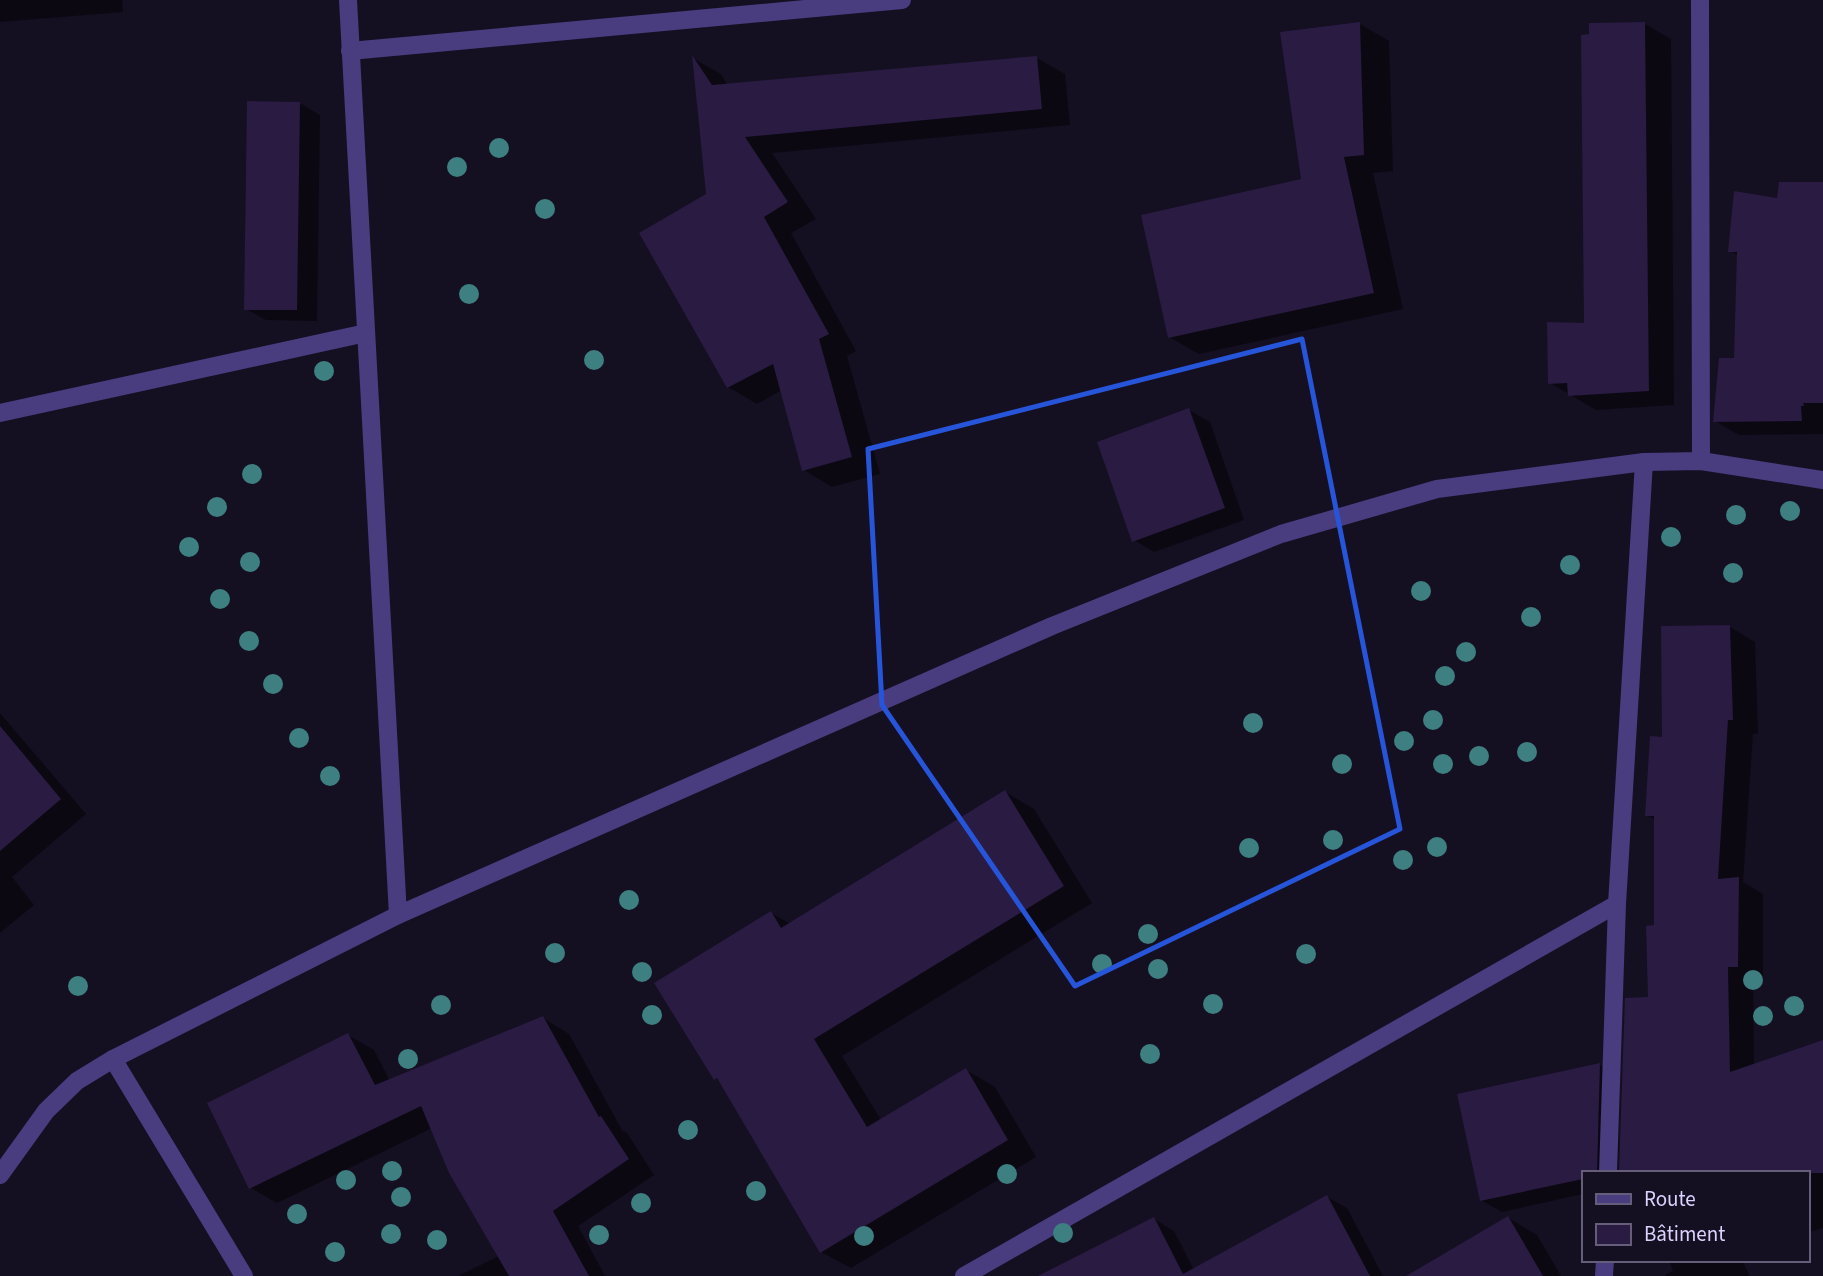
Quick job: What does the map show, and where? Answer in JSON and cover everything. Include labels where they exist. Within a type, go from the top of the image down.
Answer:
[{"type":"street","points":[[348,0],[398,915]]},
{"type":"street","points":[[350,51],[902,0]]},
{"type":"street","points":[[1700,0],[1701,461]]},
{"type":"street","points":[[0,413],[366,333]]},
{"type":"street","points":[[0,1175],[46,1111],[76,1081],[113,1059],[398,915],[1052,626],[1282,534],[1437,489],[1644,463],[1701,461],[1823,480]]},
{"type":"street","points":[[1608,1171],[1618,904],[1644,463]]},
{"type":"street","points":[[964,1276],[1618,904]]},
{"type":"street","points":[[113,1059],[244,1276]]},
{"type":"highlighted area","points":[[1302,339],[1400,829],[1075,986],[882,705],[868,449]]},
{"type":"building","points":[[1360,22],[1364,155],[1344,157],[1374,293],[1168,338],[1141,215],[1301,179],[1280,32]]},
{"type":"building","points":[[1645,22],[1649,391],[1568,396],[1567,383],[1548,384],[1547,322],[1584,323],[1581,35],[1589,34],[1589,23]]},
{"type":"building","points":[[692,55],[712,85],[1037,56],[1042,109],[745,137],[788,202],[764,217],[829,334],[819,339],[852,457],[802,471],[773,364],[727,388],[639,233],[706,194]]},
{"type":"building","points":[[247,101],[300,102],[297,310],[244,310]]},
{"type":"building","points":[[1779,182],[1823,182],[1823,403],[1803,403],[1802,421],[1713,422],[1719,358],[1734,358],[1737,252],[1728,252],[1734,191],[1777,198]]},
{"type":"building","points":[[1189,408],[1225,508],[1132,542],[1097,442]]},
{"type":"building","points":[[1730,625],[1733,720],[1728,720],[1718,879],[1739,877],[1738,967],[1728,967],[1730,1072],[1823,1040],[1823,1173],[1619,1171],[1625,998],[1648,997],[1646,926],[1654,925],[1654,816],[1645,816],[1650,736],[1662,737],[1661,626]]},
{"type":"building","points":[[0,726],[61,799],[0,851]]},
{"type":"building","points":[[1005,790],[1064,886],[814,1039],[867,1127],[966,1068],[1008,1140],[820,1253],[717,1078],[714,1080],[654,983],[771,911],[781,928]]},
{"type":"building","points":[[543,1016],[599,1117],[601,1116],[629,1159],[553,1211],[589,1276],[509,1276],[449,1173],[421,1106],[249,1189],[207,1103],[348,1033],[375,1085]]},
{"type":"building","points":[[1600,1063],[1597,1171],[1582,1171],[1582,1179],[1480,1201],[1457,1094]]},
{"type":"building","points":[[1327,1195],[1370,1276],[1038,1276],[1154,1217],[1183,1274]]},
{"type":"building","points":[[1508,1216],[1543,1276],[1406,1276]]}]
